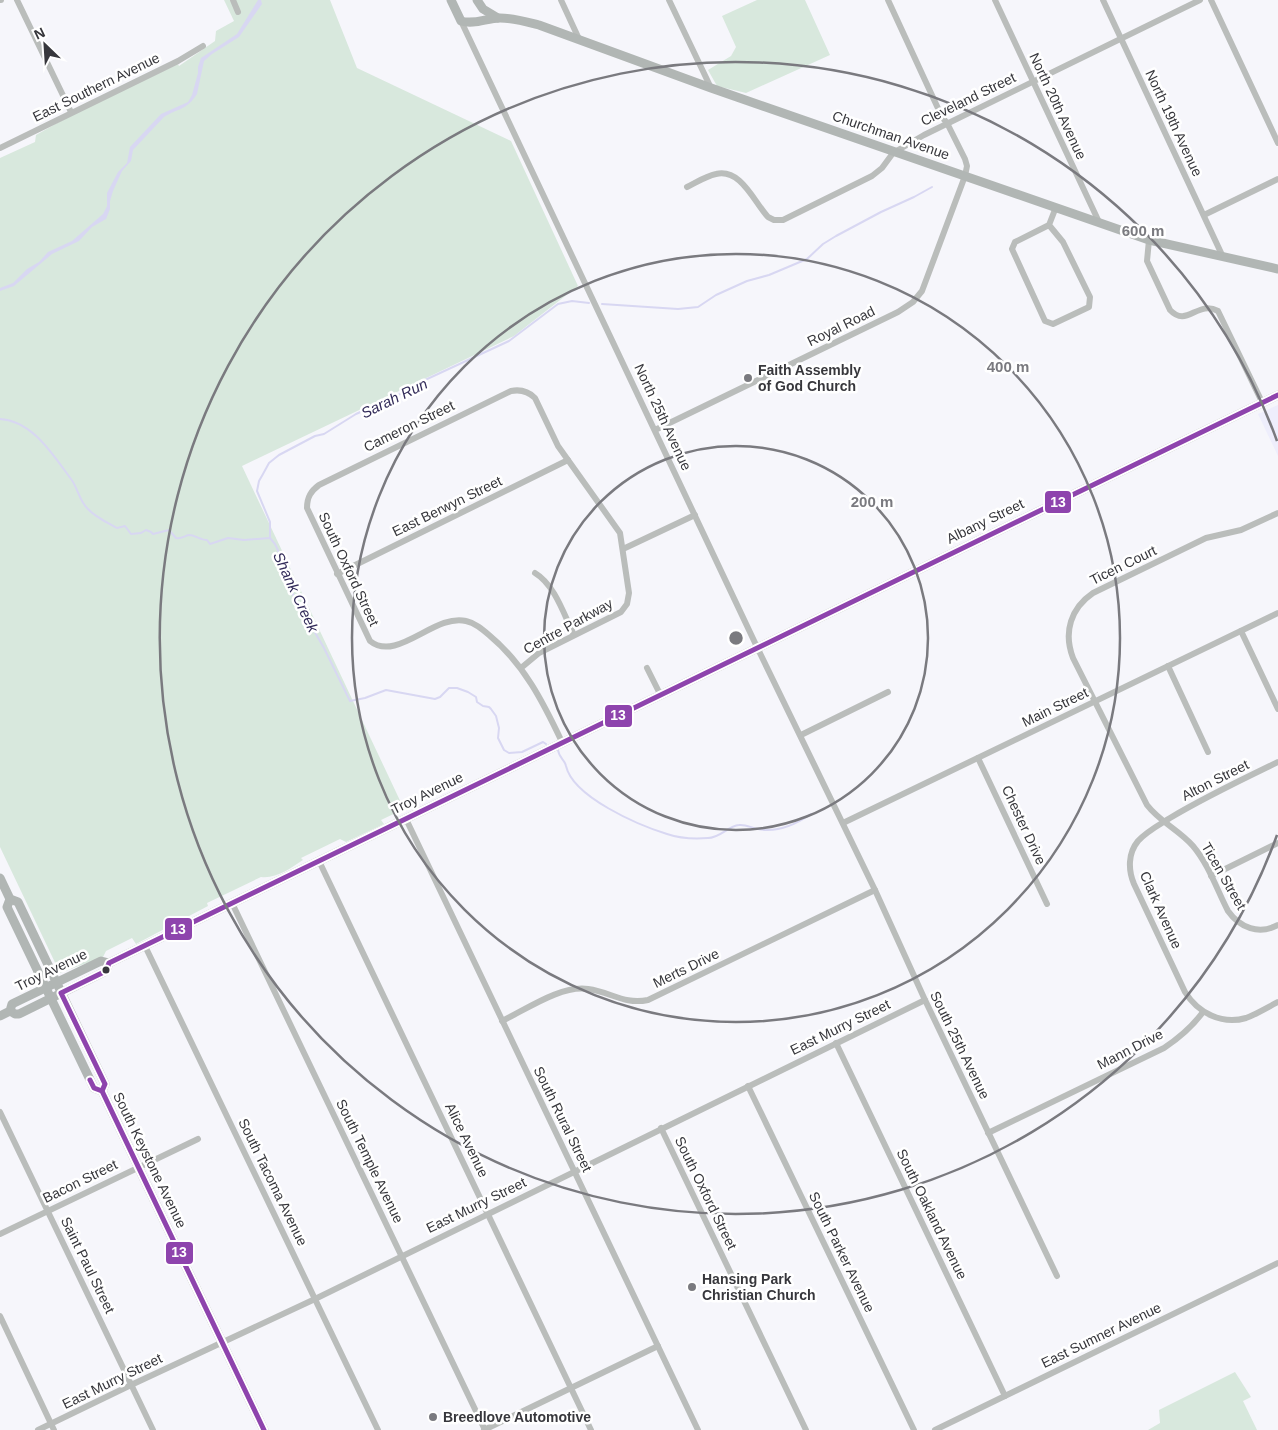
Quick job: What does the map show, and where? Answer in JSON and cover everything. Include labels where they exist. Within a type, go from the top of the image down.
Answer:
[{"type":"main road","points":[[451,0],[461,21]]},
{"type":"main road","name":"Churchman Avenue","points":[[476,22],[481,15],[479,3]]},
{"type":"main road","name":"Churchman Avenue","points":[[479,3],[498,18]]},
{"type":"main road","name":"Churchman Avenue","points":[[461,21],[476,22],[498,18],[523,21],[579,39],[711,88],[1149,240],[1278,269]]},
{"type":"main road","name":"Albany Street","points":[[757,647],[1278,395]]},
{"type":"main road","name":"Troy Avenue","points":[[0,1016],[10,1011],[12,1004],[101,961],[109,963],[145,946],[757,647]]},
{"type":"main road","name":"South Keystone Avenue","points":[[0,878],[8,907],[46,988],[94,1088],[102,1091],[264,1430]]},
{"type":"main road","name":"South Keystone Avenue","points":[[6,896],[18,902],[105,1084],[102,1091]]},
{"type":"main road","name":"Troy Avenue","points":[[10,1011],[17,1014],[51,998],[106,971],[109,963]]},
{"type":"street","points":[[16,0],[71,112]]},
{"type":"street","points":[[233,0],[238,12]]},
{"type":"street","points":[[562,0],[579,39]]},
{"type":"street","points":[[670,0],[711,88]]},
{"type":"street","points":[[888,0],[942,117],[947,122],[965,159],[967,166],[965,176]]},
{"type":"street","name":"North 20th Avenue","points":[[995,0],[1099,222]]},
{"type":"street","name":"North 19th Avenue","points":[[1103,0],[1223,257]]},
{"type":"street","name":"Cleveland Street","points":[[688,187],[714,174],[729,174],[738,179],[768,216],[774,220],[781,220],[872,176],[878,172],[895,152],[947,122],[1200,0]]},
{"type":"street","points":[[1211,0],[1278,143]]},
{"type":"street","name":"North 25th Avenue","points":[[461,21],[757,647],[843,824]]},
{"type":"street","name":"East Southern Avenue","points":[[0,148],[178,61],[203,46]]},
{"type":"street","name":"Royal Road","points":[[655,430],[908,306],[920,293],[925,282],[965,176]]},
{"type":"street","points":[[1204,215],[1278,179]]},
{"type":"street","points":[[1049,225],[1063,242],[1090,298],[1089,307],[1053,324],[1045,322],[1012,249],[1015,242],[1049,225],[1056,207]]},
{"type":"street","points":[[1149,240],[1148,261],[1170,310],[1175,315],[1183,317],[1206,307],[1218,311],[1262,402]]},
{"type":"street","name":"Cameron Street","points":[[309,496],[313,489],[319,485],[511,390],[525,391],[536,400],[556,442],[568,460]]},
{"type":"street","points":[[568,460],[618,529],[622,538],[623,549],[695,515]]},
{"type":"street","name":"East Berwyn Street","points":[[337,574],[568,460]]},
{"type":"street","name":"South Oxford Street","points":[[309,496],[307,503],[308,511],[337,574],[367,637],[374,645],[379,647]]},
{"type":"street","name":"Ticen Court","points":[[1094,702],[1068,643],[1071,620],[1081,602],[1097,591],[1206,538],[1241,530],[1278,513]]},
{"type":"street","name":"Centre Parkway","points":[[379,647],[392,647],[448,621],[466,620],[492,637],[521,668],[539,653],[619,613],[626,605],[629,593],[623,549]]},
{"type":"street","points":[[535,573],[550,588],[574,635]]},
{"type":"street","name":"Main Street","points":[[843,824],[1278,612]]},
{"type":"street","points":[[1241,631],[1278,709]]},
{"type":"street","points":[[1168,666],[1208,752]]},
{"type":"street","points":[[521,668],[538,693],[562,742]]},
{"type":"street","points":[[647,668],[660,694]]},
{"type":"street","points":[[800,735],[888,692]]},
{"type":"street","name":"Ticen Street","points":[[1094,702],[1142,798],[1151,810],[1194,848],[1211,876],[1226,908],[1234,919],[1247,927],[1258,930],[1278,925]]},
{"type":"street","name":"Chester Drive","points":[[978,758],[1048,904]]},
{"type":"street","name":"Alton Street","points":[[1164,822],[1201,799],[1278,762]]},
{"type":"street","name":"South Rural Street","points":[[406,819],[698,1430]]},
{"type":"street","name":"Clark Avenue","points":[[1164,822],[1137,842],[1130,859],[1131,875],[1186,992],[1193,1003],[1204,1012]]},
{"type":"street","name":"South 25th Avenue","points":[[843,824],[1057,1276]]},
{"type":"street","points":[[1211,876],[1278,843]]},
{"type":"street","name":"Alice Avenue","points":[[319,861],[591,1430]]},
{"type":"street","name":"Merts Drive","points":[[502,1021],[568,990],[589,989],[628,1001],[648,1000],[875,890]]},
{"type":"street","name":"South Temple Avenue","points":[[232,903],[484,1430]]},
{"type":"street","name":"South Tacoma Avenue","points":[[145,946],[378,1430]]},
{"type":"street","name":"East Murry Street","points":[[38,1430],[53,1427],[131,1384],[315,1299],[401,1255],[925,1000]]},
{"type":"street","points":[[1204,1012],[1220,1018],[1235,1020],[1252,1016],[1278,1002]]},
{"type":"street","name":"Mann Drive","points":[[988,1133],[1164,1048],[1179,1038],[1204,1012]]},
{"type":"street","name":"South Oakland Avenue","points":[[836,1043],[1005,1396]]},
{"type":"street","name":"South Parker Avenue","points":[[748,1086],[914,1430]]},
{"type":"street","name":"Saint Paul Street","points":[[0,1112],[153,1430]]},
{"type":"street","name":"South Oxford Street","points":[[661,1128],[806,1430]]},
{"type":"street","name":"Bacon Street","points":[[0,1234],[198,1139]]},
{"type":"street","name":"East Sumner Avenue","points":[[935,1430],[1278,1263]]},
{"type":"street","points":[[0,1316],[53,1427]]},
{"type":"street","points":[[484,1430],[658,1346]]},
{"type":"shaded area","points":[[1278,405],[1278,456],[1258,414]]},
{"type":"green space","points":[[224,0],[330,0],[357,68],[511,141],[578,286],[514,336],[242,466],[404,809],[381,820],[384,824],[346,842],[340,839],[301,858],[303,860],[283,872],[261,877],[207,903],[208,906],[136,944],[132,938],[106,951],[103,957],[60,973],[0,847],[0,158],[35,142],[36,135],[77,112],[178,64],[179,66],[215,41],[216,31],[234,21]]},
{"type":"green space","points":[[757,0],[805,0],[830,55],[746,93],[717,86],[708,70],[731,56],[736,47],[722,16]]},
{"type":"green space","points":[[1235,1372],[1251,1397],[1243,1401],[1257,1430],[1148,1430],[1160,1423],[1159,1410]]},
{"type":"water","points":[[258,0],[261,0],[262,4],[239,37],[204,61],[197,94],[193,100],[164,117],[133,150],[131,161],[122,171],[113,191],[106,219],[92,227],[79,241],[52,254],[14,286],[0,291],[0,288],[13,283],[27,269],[39,262],[48,252],[72,241],[103,214],[107,206],[107,193],[118,172],[127,163],[130,147],[161,114],[188,102],[192,95],[201,58],[237,34]]},
{"type":"waterway","points":[[602,304],[678,309],[698,307],[716,295],[747,281],[769,275],[807,259],[823,244],[836,236],[932,187]]},
{"type":"waterway","name":"Sarah Run","points":[[270,538],[270,522],[257,491],[259,481],[269,463],[279,455],[315,436],[324,434],[356,414],[509,341],[558,304],[572,301],[589,303]]},
{"type":"waterway","name":"Shank Creek","points":[[0,419],[12,421],[22,426],[41,441],[71,479],[85,506],[98,517],[117,528],[125,526],[131,534],[141,533],[146,530],[153,534],[169,530],[176,538],[191,535],[207,540],[210,544],[228,538],[244,540],[270,538],[282,559],[292,593],[324,648],[350,701],[365,698],[386,690],[435,699],[440,697],[449,688],[457,688],[468,692],[476,697],[477,702],[491,709],[496,716],[499,728],[498,738],[504,750],[509,753],[522,752],[543,742],[546,744]]},
{"type":"waterway","points":[[558,750],[571,777],[593,799],[624,817],[672,835],[693,838],[712,837],[731,827],[741,825],[765,830],[779,829],[799,822],[811,814]]},
{"type":"transit line","name":"13","points":[[102,1091],[105,1084],[61,993],[106,971],[109,963],[1278,395]]},
{"type":"transit line","name":"13","points":[[90,1080],[94,1088],[102,1091],[264,1430]]},
{"type":"place","name":"Faith Assembly of God Church","points":[[748,378]]},
{"type":"place","name":"Hansing Park Christian Church","points":[[692,1287]]},
{"type":"place","name":"Breedlove Automotive","points":[[433,1417]]}]
